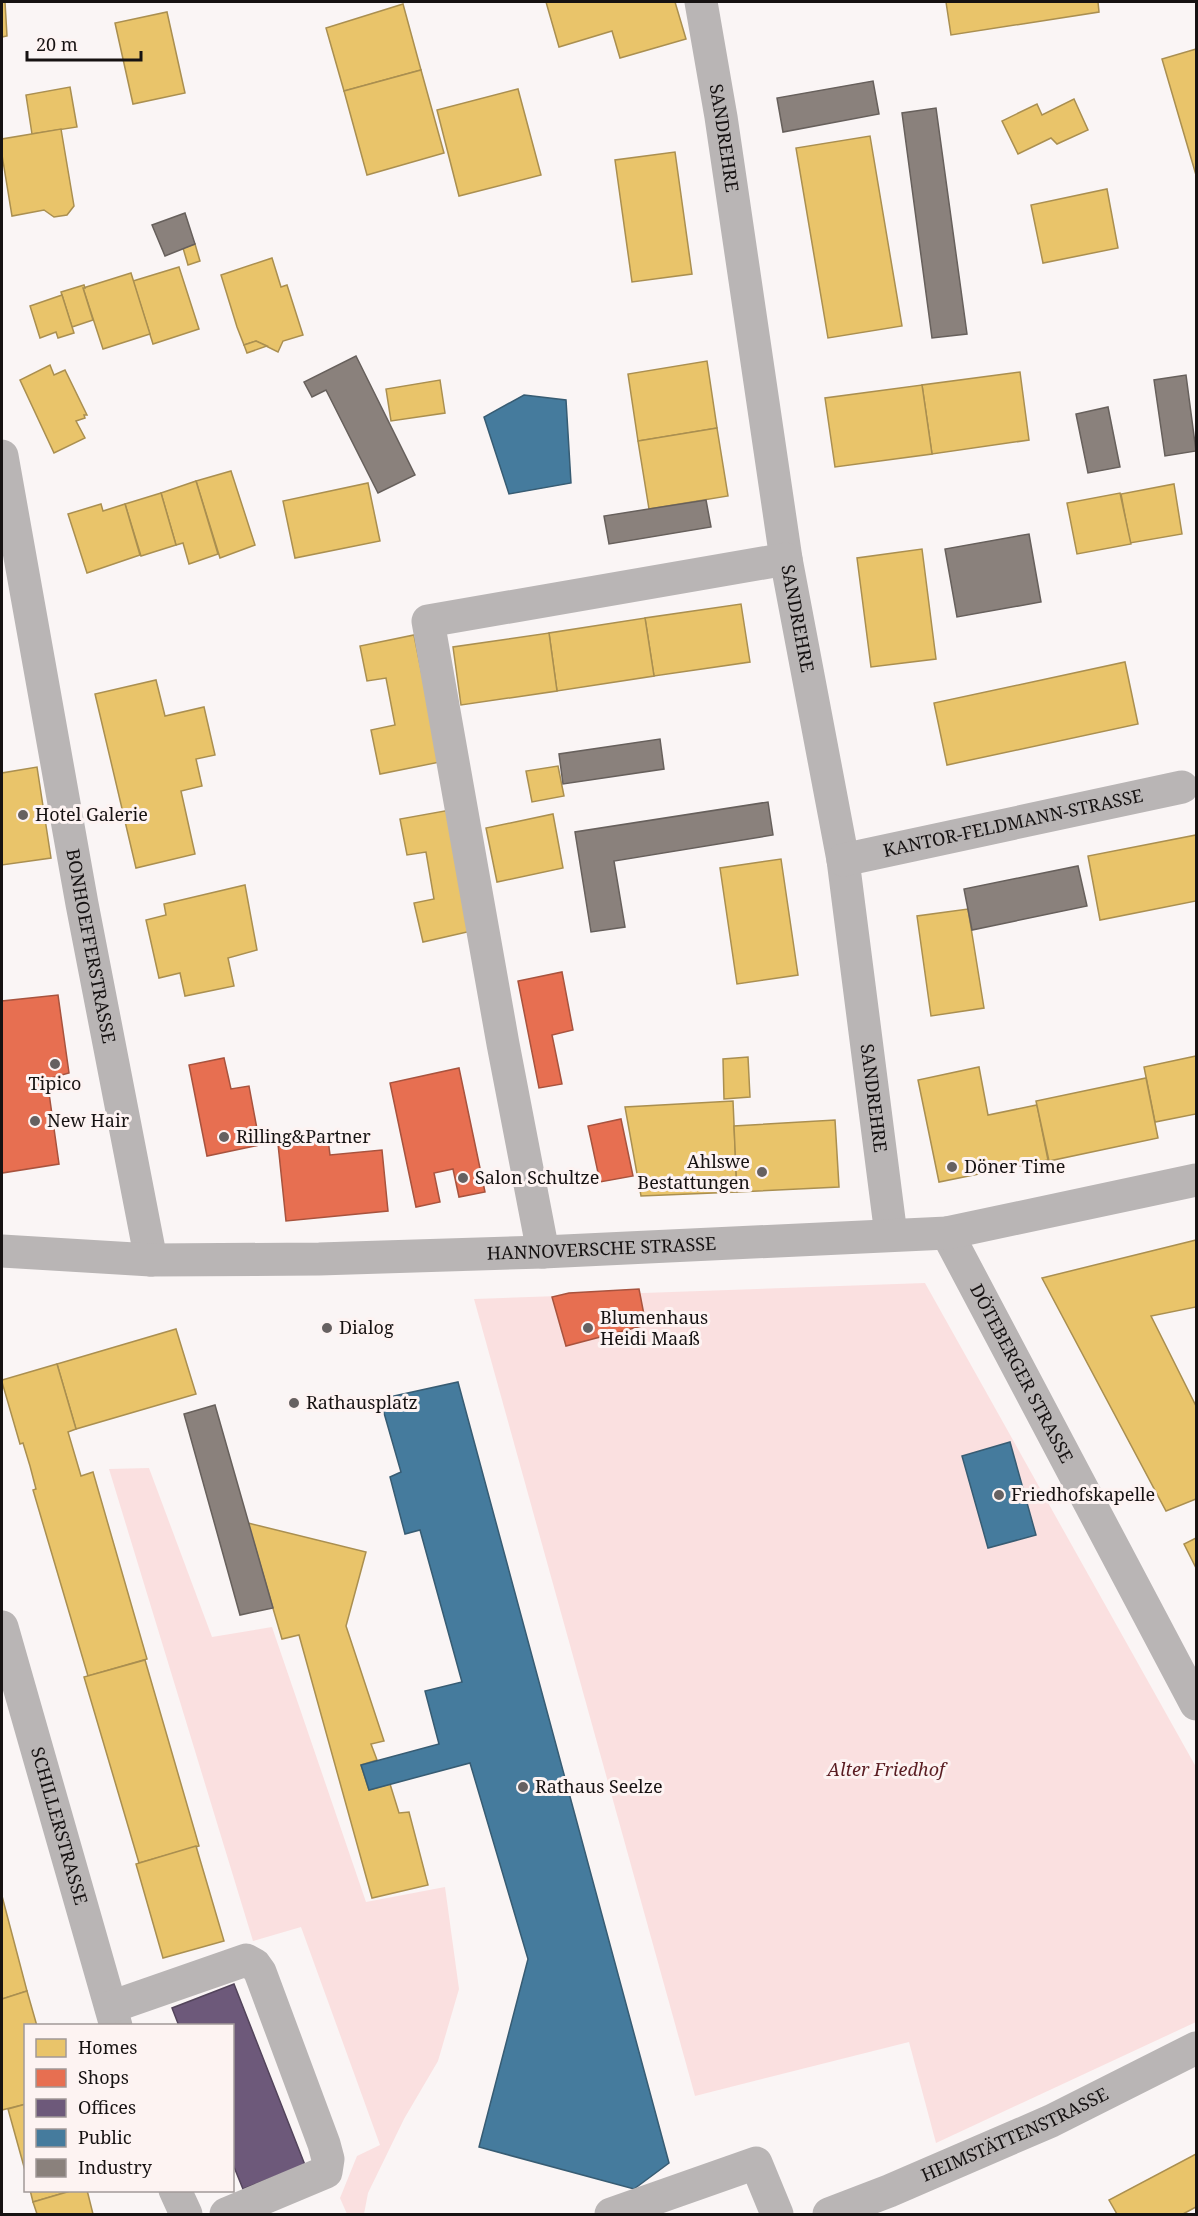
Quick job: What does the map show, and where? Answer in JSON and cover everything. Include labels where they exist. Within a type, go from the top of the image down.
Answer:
[{"type":"street","name":"SANDREHRE","points":[[700,2],[721,117],[786,559],[843,860],[891,1235]]},
{"type":"street","name":"BONHOEFFERSTRASSE","points":[[2,456],[82,904],[151,1260]]},
{"type":"street","points":[[543,1252],[503,1044],[428,621],[786,559]]},
{"type":"street","name":"KANTOR-FELDMANN-STRASSE","points":[[843,860],[1182,787]]},
{"type":"street","name":"HANNOVERSCHE STRASSE","points":[[2,1251],[151,1260],[319,1259],[543,1252],[947,1233],[1197,1180]]},
{"type":"street","name":"DÖTEBERGER STRASSE","points":[[947,1233],[1197,1704]]},
{"type":"street","name":"SCHILLERSTRASSE","points":[[2,1627],[113,2016]]},
{"type":"street","points":[[113,2016],[246,1960],[255,1965],[260,1972],[328,2159],[326,2172],[226,2214]]},
{"type":"street","name":"HEIMSTÄTTENSTRASSE","points":[[829,2214],[893,2203],[1197,2048]]},
{"type":"street","points":[[611,2214],[756,2163],[777,2214]]},
{"type":"street","points":[[176,2192],[186,2214]]},
{"type":"green space","name":"Alter Friedhof","points":[[925,1283],[1196,1767],[1196,2022],[936,2143],[909,2042],[695,2096],[474,1299]]},
{"type":"green space","points":[[149,1468],[212,1637],[272,1627],[366,1902],[445,1887],[459,1989],[438,2061],[404,2119],[368,2193],[364,2214],[347,2214],[340,2198],[357,2156],[380,2145],[301,1927],[253,1941],[109,1469]]},
{"type":"building: Homes","points":[[2,2],[5,2],[7,36],[2,37]]},
{"type":"building: Homes","points":[[546,2],[675,2],[686,39],[620,58],[612,31],[559,47]]},
{"type":"building: Homes","points":[[946,2],[1098,2],[1099,12],[951,35]]},
{"type":"building: Homes","points":[[403,4],[421,70],[344,91],[326,28]]},
{"type":"building: Homes","points":[[167,12],[185,93],[133,104],[115,23]]},
{"type":"building: Homes","points":[[1196,49],[1196,175],[1162,59]]},
{"type":"building: Homes","points":[[421,70],[444,153],[367,175],[344,91]]},
{"type":"building: Homes","points":[[70,87],[77,127],[32,134],[26,95]]},
{"type":"building: Homes","points":[[518,89],[541,175],[459,196],[437,110]]},
{"type":"building: Homes","points":[[1074,99],[1088,130],[1057,144],[1051,138],[1018,154],[1002,121],[1037,104],[1042,115]]},
{"type":"building: Homes","points":[[61,129],[74,206],[67,215],[54,217],[44,210],[12,216],[2,155],[2,139]]},
{"type":"building: Homes","points":[[870,136],[902,326],[828,338],[796,148]]},
{"type":"building: Homes","points":[[675,152],[692,274],[632,282],[615,160]]},
{"type":"building: Homes","points":[[1107,189],[1118,248],[1043,263],[1031,205]]},
{"type":"building: Homes","points":[[195,244],[200,261],[188,265],[183,248]]},
{"type":"building: Homes","points":[[272,258],[281,287],[287,285],[303,335],[283,341],[278,352],[256,341],[244,345],[221,275]]},
{"type":"building: Homes","points":[[179,267],[199,329],[153,344],[133,281]]},
{"type":"building: Homes","points":[[131,273],[150,334],[103,349],[83,288]]},
{"type":"building: Homes","points":[[84,285],[93,320],[72,327],[61,292]]},
{"type":"building: Homes","points":[[62,295],[74,333],[58,338],[56,332],[40,338],[30,306]]},
{"type":"building: Homes","points":[[256,341],[267,346],[247,353],[244,345]]},
{"type":"building: Homes","points":[[707,361],[717,428],[638,441],[628,374]]},
{"type":"building: Homes","points":[[50,365],[54,375],[65,370],[87,415],[76,421],[85,438],[54,453],[20,380]]},
{"type":"building: Homes","points":[[1020,372],[1029,440],[932,454],[922,385]]},
{"type":"building: Homes","points":[[440,380],[445,413],[391,421],[386,389]]},
{"type":"building: Homes","points":[[922,385],[932,454],[835,467],[825,398]]},
{"type":"building: Homes","points":[[717,428],[728,496],[649,509],[638,441]]},
{"type":"building: Homes","points":[[231,471],[255,545],[220,558],[196,481]]},
{"type":"building: Homes","points":[[196,481],[218,554],[189,564],[183,543],[176,545],[161,493]]},
{"type":"building: Homes","points":[[368,483],[380,541],[295,558],[283,501]]},
{"type":"building: Homes","points":[[1174,484],[1182,534],[1130,543],[1121,494]]},
{"type":"building: Homes","points":[[161,493],[176,545],[141,556],[125,504]]},
{"type":"building: Homes","points":[[1120,493],[1131,544],[1077,554],[1067,503]]},
{"type":"building: Homes","points":[[101,504],[103,511],[125,504],[140,555],[87,573],[68,514]]},
{"type":"building: Homes","points":[[922,549],[936,659],[871,667],[857,558]]},
{"type":"building: Homes","points":[[741,604],[750,662],[654,676],[645,618]]},
{"type":"building: Homes","points":[[645,618],[654,676],[557,691],[549,633]]},
{"type":"building: Homes","points":[[549,633],[557,691],[461,705],[453,647]]},
{"type":"building: Homes","points":[[414,635],[440,762],[380,774],[371,730],[395,725],[386,678],[367,681],[360,646]]},
{"type":"building: Homes","points":[[1125,662],[1138,724],[947,765],[934,703]]},
{"type":"building: Homes","points":[[156,680],[165,716],[204,707],[215,755],[196,759],[202,786],[181,791],[195,854],[136,868],[95,694]]},
{"type":"building: Homes","points":[[558,766],[564,796],[532,802],[526,771]]},
{"type":"building: Homes","name":"Hotel Galerie","points":[[37,767],[51,858],[2,865],[2,773]]},
{"type":"building: Homes","points":[[450,810],[476,930],[423,942],[414,903],[434,899],[426,852],[407,855],[400,819]]},
{"type":"building: Homes","points":[[553,814],[563,868],[497,882],[486,828]]},
{"type":"building: Homes","points":[[1196,835],[1196,901],[1100,920],[1088,856]]},
{"type":"building: Homes","points":[[781,859],[798,975],[737,984],[720,868]]},
{"type":"building: Homes","points":[[245,885],[257,950],[228,958],[234,986],[185,996],[180,973],[159,978],[146,920],[166,915],[164,904]]},
{"type":"building: Homes","points":[[968,909],[984,1008],[931,1016],[917,916]]},
{"type":"building: Homes","points":[[1196,1056],[1196,1114],[1155,1122],[1144,1067]]},
{"type":"building: Homes","points":[[748,1057],[750,1097],[724,1099],[723,1059]]},
{"type":"building: Homes","points":[[979,1067],[988,1115],[1037,1105],[1048,1160],[939,1182],[918,1080]]},
{"type":"building: Homes","points":[[1146,1078],[1158,1138],[1049,1161],[1036,1101]]},
{"type":"building: Homes","points":[[733,1101],[737,1192],[641,1196],[625,1107]]},
{"type":"building: Homes","points":[[835,1120],[839,1187],[737,1192],[734,1126]]},
{"type":"building: Homes","points":[[1196,1240],[1196,1307],[1151,1316],[1196,1406],[1196,1499],[1166,1511],[1042,1278]]},
{"type":"building: Homes","points":[[176,1329],[196,1394],[76,1429],[57,1364]]},
{"type":"building: Homes","points":[[57,1364],[76,1429],[68,1432],[81,1476],[93,1472],[147,1659],[88,1676],[33,1490],[36,1489],[30,1466],[23,1443],[20,1444],[2,1382],[2,1380]]},
{"type":"building: Homes","points":[[248,1523],[366,1552],[346,1626],[384,1741],[371,1744],[377,1760],[361,1765],[369,1790],[390,1784],[399,1813],[409,1812],[428,1885],[372,1898],[299,1635],[282,1639]]},
{"type":"building: Homes","points":[[1196,1538],[1196,1568],[1184,1544]]},
{"type":"building: Homes","points":[[145,1660],[199,1846],[139,1863],[84,1677]]},
{"type":"building: Homes","points":[[196,1846],[224,1941],[163,1958],[136,1864]]},
{"type":"building: Homes","points":[[2,1896],[27,1991],[2,1999]]},
{"type":"building: Homes","points":[[27,1991],[36,2024],[24,2024],[24,2104],[2,2110],[2,1999]]},
{"type":"building: Homes","points":[[24,2105],[24,2167],[8,2109]]},
{"type":"building: Homes","points":[[1196,2154],[1196,2207],[1183,2214],[1117,2214],[1109,2200]]},
{"type":"building: Homes","points":[[30,2192],[67,2192],[33,2202]]},
{"type":"building: Homes","points":[[67,2192],[88,2192],[93,2214],[37,2214],[33,2202]]},
{"type":"building: Shops","points":[[562,972],[573,1030],[552,1035],[562,1084],[539,1088],[518,981]]},
{"type":"building: Shops","points":[[58,995],[69,1073],[47,1079],[59,1164],[2,1173],[2,1001]]},
{"type":"building: Shops","points":[[224,1058],[231,1089],[249,1086],[260,1145],[207,1156],[189,1065]]},
{"type":"building: Shops","points":[[459,1068],[485,1192],[459,1197],[453,1169],[434,1173],[440,1202],[416,1207],[390,1083]]},
{"type":"building: Shops","points":[[621,1119],[633,1176],[600,1182],[588,1126]]},
{"type":"building: Shops","points":[[328,1139],[330,1155],[382,1150],[388,1211],[286,1221],[278,1144]]},
{"type":"building: Shops","points":[[639,1289],[646,1325],[566,1346],[552,1297],[569,1293]]},
{"type":"building: Offices","points":[[234,1984],[305,2165],[243,2189],[234,2167],[234,2024],[178,2024],[172,2008]]},
{"type":"building: Public","points":[[524,395],[566,400],[571,483],[509,494],[484,417]]},
{"type":"building: Public","name":"Rathaus Seelze","points":[[458,1382],[669,2163],[634,2189],[479,2147],[528,1959],[470,1763],[369,1790],[361,1765],[439,1744],[425,1691],[462,1682],[420,1530],[405,1534],[390,1477],[401,1472],[380,1399]]},
{"type":"building: Public","name":"Friedhofskapelle","points":[[1010,1442],[1036,1535],[988,1548],[962,1456]]},
{"type":"building: Industry","points":[[873,81],[879,114],[783,132],[777,98]]},
{"type":"building: Industry","points":[[936,108],[967,334],[932,338],[902,113]]},
{"type":"building: Industry","points":[[185,213],[195,244],[165,256],[152,225]]},
{"type":"building: Industry","points":[[356,356],[415,475],[378,493],[326,390],[312,397],[304,382]]},
{"type":"building: Industry","points":[[1186,375],[1196,451],[1165,456],[1154,380]]},
{"type":"building: Industry","points":[[1108,407],[1120,467],[1088,473],[1076,414]]},
{"type":"building: Industry","points":[[706,500],[711,527],[609,544],[604,516]]},
{"type":"building: Industry","points":[[1029,534],[1041,602],[957,617],[945,549]]},
{"type":"building: Industry","points":[[660,739],[664,769],[563,784],[559,754]]},
{"type":"building: Industry","points":[[768,802],[773,835],[614,861],[625,927],[591,932],[575,832]]},
{"type":"building: Industry","points":[[1078,866],[1087,906],[972,930],[964,889]]},
{"type":"building: Industry","points":[[215,1405],[273,1608],[240,1615],[184,1414]]},
{"type":"place","name":"Hotel Galerie","points":[[23,815]]},
{"type":"place","name":"Tipico","points":[[55,1064]]},
{"type":"place","name":"New Hair","points":[[35,1121]]},
{"type":"place","name":"Rilling&Partner","points":[[224,1137]]},
{"type":"place","name":"Döner Time","points":[[952,1167]]},
{"type":"place","name":"Ahlswe Bestattungen","points":[[762,1172]]},
{"type":"place","name":"Salon Schultze","points":[[463,1178]]},
{"type":"place","name":"Dialog","points":[[327,1328]]},
{"type":"place","name":"Blumenhaus Heidi Maaß","points":[[588,1328]]},
{"type":"place","name":"Rathausplatz","points":[[294,1403]]},
{"type":"place","name":"Friedhofskapelle","points":[[999,1495]]},
{"type":"place","name":"Rathaus Seelze","points":[[523,1787]]}]
